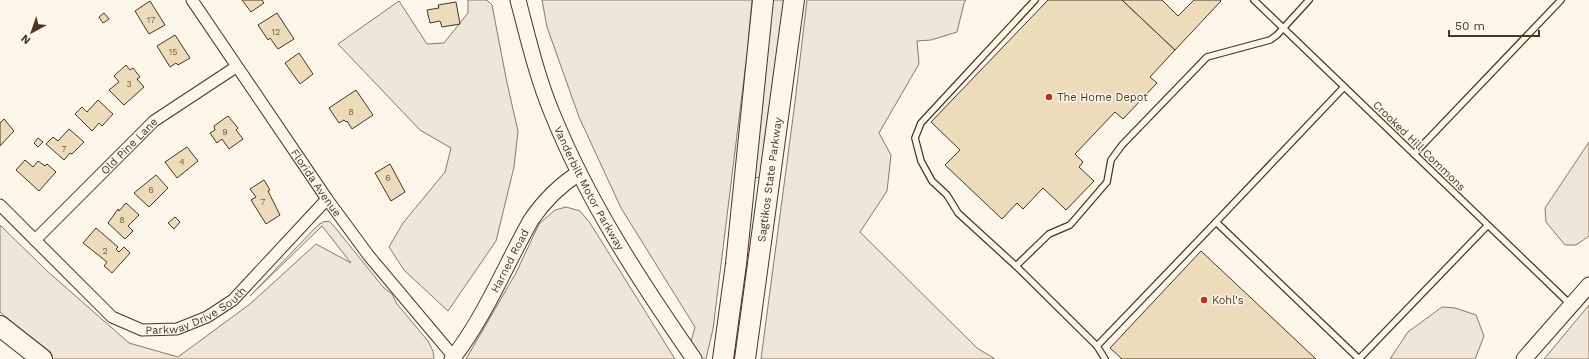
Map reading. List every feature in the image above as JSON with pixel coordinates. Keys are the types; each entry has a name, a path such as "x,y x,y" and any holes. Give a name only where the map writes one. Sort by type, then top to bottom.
{"highway":[{"path":"723,357 736,264 763,0"},
{"name":"Sagtikos State Parkway","path":"745,359 755,295 794,0"},
{"path":"755,295 755,359"},
{"path":"0,326 42,359"},
{"path":"0,333 28,359"}],"main road":[{"name":"Vanderbilt Motor Parkway","path":"518,0 544,92 579,173 621,249 694,359"},
{"name":"Harned Road","path":"453,358 470,334 484,310 531,220 540,207 553,194 579,173"},
{"path":"1524,359 1589,285"}],"street":[{"name":"Florida Avenue","path":"192,0 236,67 327,199 369,256 453,358"},
{"name":"Old Pine Lane","path":"35,240 154,121 236,67"},
{"name":"Parkway Drive South","path":"0,205 112,317 142,330 177,329 207,317 232,300 327,199"}],"lane":[{"path":"1035,0 921,124 915,138 921,161 932,181 946,195 958,213 1016,266 1097,346 1105,359"},
{"name":"Crooked Hill Commons","path":"1254,0 1571,306"},
{"path":"1016,266 1049,234 1070,225 1107,182 1111,160 1122,145 1207,57 1270,40 1308,0"},
{"path":"1414,154 1561,0"},
{"path":"1097,346 1344,87"},
{"path":"1216,222 1359,359 1487,226"}],"shaded area":[{"path":"468,0 487,0 492,5 518,131 514,167 496,241 448,311 404,270 389,247 403,223 445,172 451,148 420,130 338,44 399,1 427,44 444,43 468,13"},
{"path":"542,0 752,0 747,54 713,329 706,359 686,359 695,327 621,208 579,117 547,27"},
{"path":"772,0 785,0 762,177 752,178"},
{"path":"807,0 966,0 957,32 931,40 917,41 919,64 879,133 891,155 887,191 860,232 977,348 995,359 761,359"},
{"path":"1589,142 1589,236 1576,245 1565,245 1546,222 1545,208"},
{"path":"566,207 580,211 590,223 675,359 466,359 516,273 539,224 555,210"},
{"path":"329,221 384,288 392,294 397,304 428,341 433,351 434,359 53,359 0,312 0,225 46,270 129,343 178,357 250,304 316,244 351,263 322,226 250,296 318,225"},
{"path":"1589,305 1589,359 1544,359"},
{"path":"1442,307 1455,308 1476,315 1484,336 1475,359 1390,359 1408,332"}],"building":[{"path":"242,0 262,0 264,3 251,12"},
{"name":"The Home Depot","path":"1048,0 1122,0 1175,50 1150,77 1157,83 1123,119 1115,112 1075,154 1083,162 1079,167 1094,181 1066,210 1043,188 1023,209 1017,203 1002,219 945,165 960,150 931,122"},
{"path":"1122,0 1162,0 1178,16 1194,0 1221,1 1175,50"},
{"path":"150,1 165,25 149,34 135,11"},
{"path":"456,2 460,24 442,27 440,21 430,23 427,10 439,8 438,5"},
{"path":"104,13 109,19 103,23 99,17"},
{"path":"277,13 294,39 278,49 270,38 268,40 258,25"},
{"path":"175,35 190,58 178,65 176,63 170,67 157,46"},
{"path":"299,53 313,74 300,84 285,63"},
{"path":"126,65 130,70 133,68 140,77 137,79 144,87 124,105 109,90 119,82 114,76"},
{"path":"356,90 373,115 352,129 347,121 346,122 344,120 339,123 329,108"},
{"path":"98,100 113,114 102,126 99,123 92,131 75,114 82,107 87,112"},
{"path":"228,116 238,128 236,130 243,139 229,149 222,139 217,143 210,133 215,130 214,126"},
{"path":"4,119 14,131 0,146 0,123"},
{"path":"69,129 84,142 64,160 46,144 53,137 58,141"},
{"path":"38,138 43,142 38,147 34,143"},
{"path":"187,147 198,161 177,178 165,162"},
{"path":"25,160 33,167 38,161 45,166 47,164 56,172 39,191 16,170"},
{"path":"390,164 405,192 391,201 375,173"},
{"path":"156,175 168,188 149,207 134,193"},
{"path":"264,180 270,190 268,191 280,215 266,224 251,200 256,197 250,189"},
{"path":"126,203 139,215 128,226 133,231 125,239 108,223 118,209 119,211"},
{"path":"175,217 180,222 174,229 168,223"},
{"path":"96,228 118,247 116,249 119,252 124,247 130,253 112,273 104,266 107,262 83,243"},
{"name":"Kohl's","path":"1201,251 1316,359 1122,359 1110,348"}],"place":[{"name":"The Home Depot","path":"1049,97"},
{"name":"Kohl's","path":"1204,300"}]}
